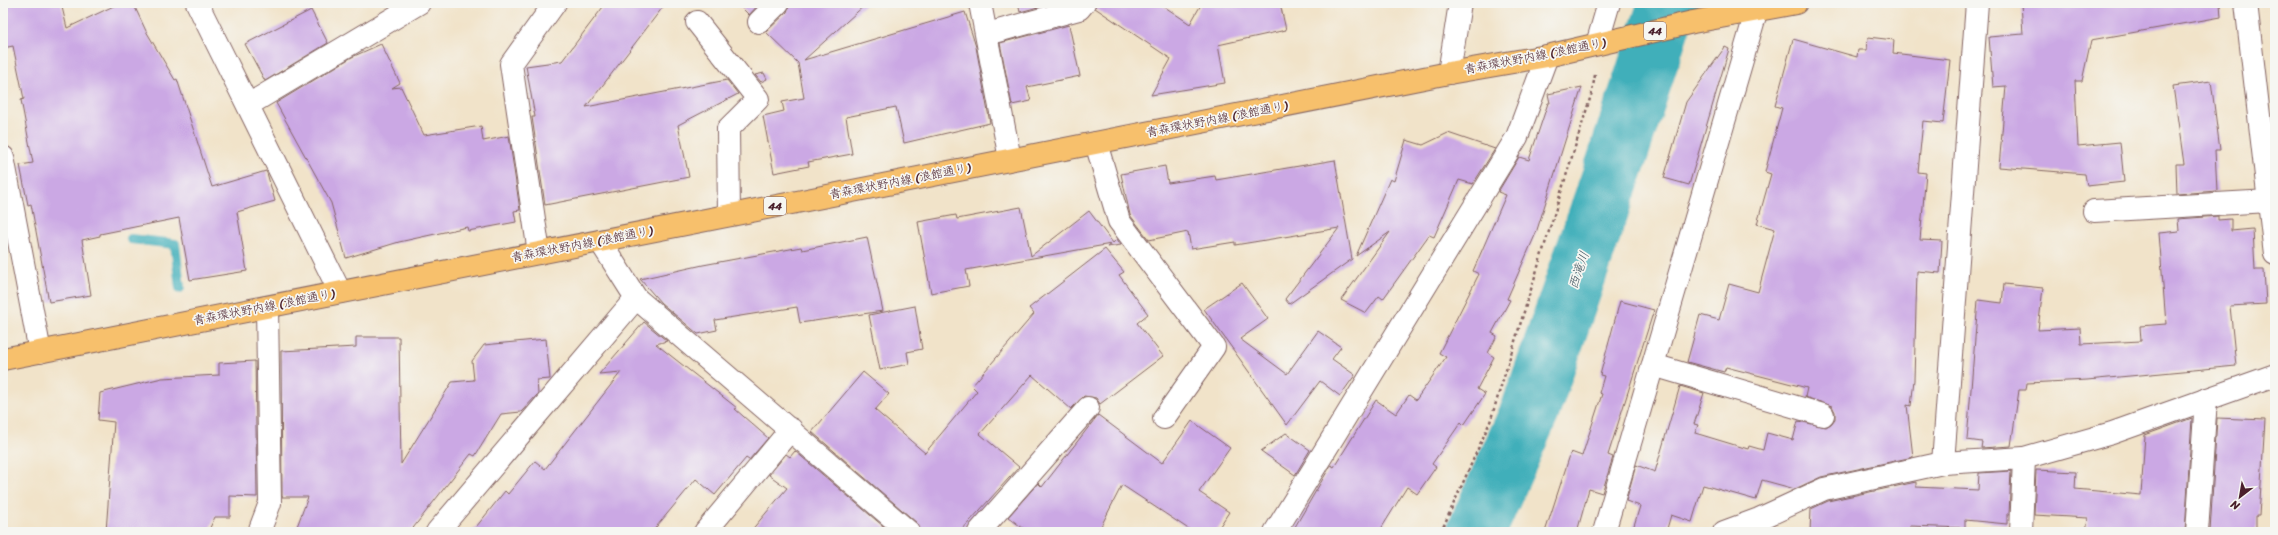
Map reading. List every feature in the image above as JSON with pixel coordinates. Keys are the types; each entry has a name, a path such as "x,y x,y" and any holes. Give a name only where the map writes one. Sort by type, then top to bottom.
{"main road":[{"name":"青森環状野内線 (浪館通り)","path":"3,359 1010,159 1449,73 1547,56 1693,22 1734,9 1757,9 1796,3"}],"street":[{"path":"197,3 340,292"},
{"path":"248,105 419,3"},
{"path":"539,253 511,64 555,3"},
{"path":"759,22 778,3"},
{"path":"980,3 1010,159"},
{"path":"987,34 1079,10 1084,3"},
{"path":"1449,73 1460,3"},
{"path":"1607,42 1609,3"},
{"path":"1942,463 1977,3"},
{"path":"2246,3 2275,254"},
{"path":"1604,532 1757,9"},
{"path":"697,22 758,99 728,129 729,215"},
{"path":"1275,532 1517,137 1547,56"},
{"path":"1096,143 1119,221 1214,347 1164,418"},
{"path":"3,157 40,352"},
{"path":"2094,211 2269,201"},
{"path":"600,241 636,298 791,429 909,532"},
{"path":"437,532 636,298"},
{"path":"259,532 270,503 267,307"},
{"path":"1653,365 1823,415"},
{"path":"1724,532 1759,526 1824,489 1942,463 2024,458 2112,433 2275,375"},
{"path":"2197,532 2206,399"},
{"path":"979,532 1088,408"},
{"path":"705,532 791,429"},
{"path":"2021,532 2024,458"}],"path":[{"path":"1441,532 1490,422 1592,92 1595,72 1588,74"}],"building":[{"path":"3,3 61,3 67,28 120,3 133,3 146,31 175,80 177,79 212,187 266,171 267,173 275,201 237,212 247,271 190,280 179,218 100,234 100,236 82,240 91,295 49,302 31,204 28,205 20,165 33,163 21,100 24,99 13,46 3,48"},
{"path":"606,3 666,3 586,107 727,80 738,94 678,125 689,177 545,205 532,117 535,117 526,66 562,61"},
{"path":"737,3 760,3 749,15"},
{"path":"790,3 867,3 804,60 965,12 976,47 990,123 904,143 896,107 846,117 852,154 808,162 809,166 774,173 763,116 784,111 782,102 804,98 798,63 766,32 787,12"},
{"path":"1018,3 1053,3 1020,12"},
{"path":"1096,3 1159,3 1190,24 1202,3 1280,3 1286,30 1218,45 1225,83 1151,95 1171,59 1095,8"},
{"path":"2021,3 2220,3 2221,17 2091,40 2082,81 2075,81 2078,146 2120,142 2124,182 2087,186 2085,174 1999,167 2006,86 1993,87 1989,37 2023,34"},
{"path":"311,10 328,43 265,81 245,44"},
{"path":"1069,25 1080,76 1027,87 1031,101 1012,105 1000,43"},
{"path":"1868,37 1894,40 1893,53 1950,60 1943,123 1923,121 1918,172 1926,173 1920,240 1942,241 1940,273 1917,271 1914,380 1911,406 1907,405 1913,457 1821,477 1795,489 1762,480 1756,500 1703,485 1692,522 1671,515 1666,532 1632,532 1640,506 1626,501 1636,465 1655,472 1680,386 1704,393 1694,424 1698,425 1695,433 1748,449 1749,446 1763,450 1767,433 1793,440 1798,421 1826,427 1835,419 1835,412 1832,406 1805,397 1807,388 1726,367 1724,372 1687,362 1700,315 1719,320 1729,284 1758,292 1775,229 1757,224 1771,174 1765,172 1782,108 1775,106 1793,39 1857,57 1858,50 1867,50"},
{"path":"381,44 400,83 392,88 401,87 424,135 481,126 483,141 509,136 520,210 514,211 516,222 468,231 467,227 399,242 346,258 331,203 276,103 352,57"},
{"path":"1725,47 1729,49 1689,185 1664,178 1686,102"},
{"path":"764,73 767,79 761,82 755,75"},
{"path":"2211,81 2220,150 2215,150 2217,191 2177,194 2176,164 2184,164 2173,86"},
{"path":"1582,87 1536,233 1507,299 1510,300 1492,333 1497,336 1488,353 1494,357 1477,389 1485,394 1464,425 1461,422 1432,464 1436,467 1417,494 1407,487 1379,532 1292,532 1331,465 1334,467 1376,400 1396,414 1409,395 1416,400 1446,357 1439,353 1479,274 1473,271 1506,195 1498,192 1519,157 1529,160 1548,103 1550,103 1548,94"},
{"path":"1448,133 1495,149 1473,184 1459,180 1434,237 1429,235 1383,299 1379,296 1366,313 1341,300 1390,232 1356,256 1390,179 1394,181 1406,140 1423,145"},
{"path":"1335,160 1352,259 1289,304 1285,299 1339,228 1235,245 1235,242 1191,249 1188,232 1149,240 1130,215 1121,174 1165,166 1168,183 1215,176 1216,180"},
{"path":"1021,207 1031,256 1089,211 1113,243 1117,239 1121,245 1107,247 1111,244 966,270 969,286 931,293 918,222 956,215 957,219"},
{"path":"2218,216 2218,220 2231,219 2231,231 2253,229 2255,270 2264,270 2266,304 2230,306 2236,366 2087,380 2027,383 2026,390 2019,390 2011,446 1981,448 1982,442 1967,440 1978,300 2002,303 2004,284 2043,288 2038,330 2080,328 2081,344 2141,341 2140,326 2166,324 2159,233 2179,231 2178,219"},
{"path":"867,237 883,311 800,323 797,307 715,320 717,330 698,334 661,303 640,279 703,265 801,247 802,250"},
{"path":"1105,249 1124,272 1119,275 1148,314 1137,323 1163,356 1100,404 1096,398 1084,396 1071,409 1032,375 980,434 1019,467 960,532 921,532 917,523 812,432 863,372 889,394 875,410 925,453 977,391 972,386 1034,314 1029,308"},
{"path":"1242,283 1268,319 1240,339 1287,374 1318,331 1341,347 1332,359 1355,375 1340,396 1320,381 1287,425 1204,309"},
{"path":"1620,301 1654,310 1608,455 1613,457 1602,493 1589,489 1577,532 1545,532 1571,452 1582,456 1602,394 1599,393 1604,376 1600,375"},
{"path":"915,306 922,349 907,352 909,364 880,370 869,315"},
{"path":"644,322 667,341 656,344 737,408 735,409 768,438 749,460 746,458 715,495 696,479 652,532 472,532 505,491 508,494 535,461 545,469 621,372 599,374"},
{"path":"356,337 399,337 401,464 452,382 474,380 472,361 484,345 546,339 550,379 537,380 538,394 521,412 501,414 475,456 471,454 410,532 295,532 308,497 282,497 281,351 356,347"},
{"path":"255,361 257,497 230,496 230,517 215,517 208,532 106,532 114,422 98,420 100,393 162,378 219,375 219,363"},
{"path":"1098,415 1162,463 1192,421 1230,448 1199,492 1229,512 1216,532 1193,532 1122,485 1098,532 1028,532 1008,517 1038,483 1042,487"},
{"path":"2192,418 2185,532 2086,532 2088,518 2034,515 2036,470 2076,472 2075,489 2141,495 2145,435"},
{"path":"2217,418 2265,420 2259,516 2256,516 2256,532 2210,532"},
{"path":"1286,433 1310,450 1295,475 1261,451"},
{"path":"795,451 890,532 750,532 787,488 769,475 786,454 790,457"},
{"path":"2011,471 2009,514 2007,514 2007,524 1965,520 1965,528 1910,526 1910,532 1810,532 1811,509 1828,501 1916,482 1916,487 1978,490 1979,473"}],"waterway":[{"name":"西滝川","path":"1476,532 1530,411 1615,165 1668,3"},
{"path":"131,239 175,244 180,288"}]}
